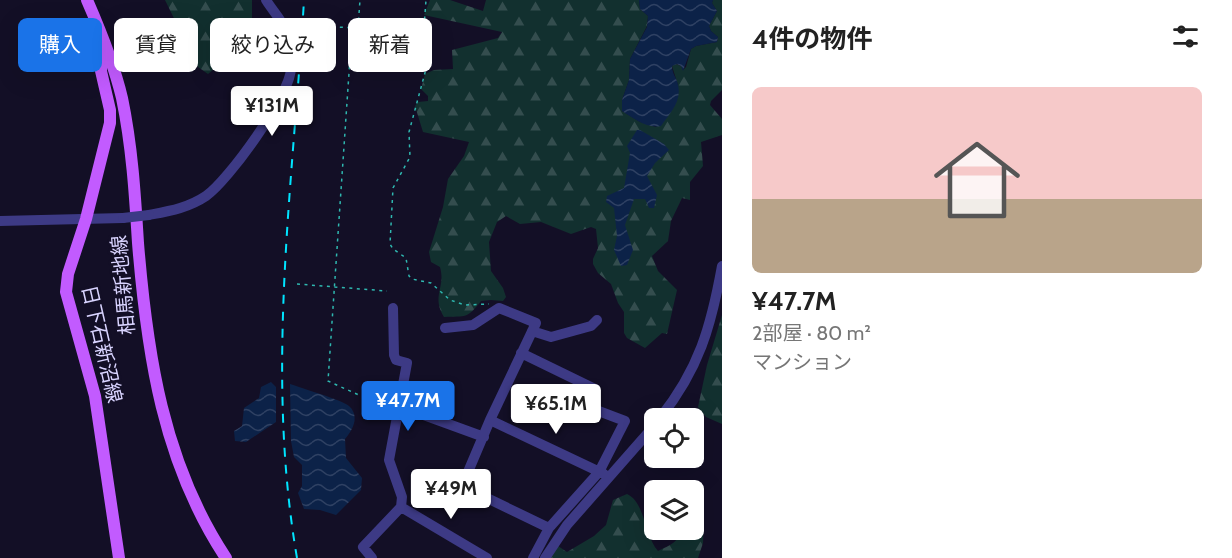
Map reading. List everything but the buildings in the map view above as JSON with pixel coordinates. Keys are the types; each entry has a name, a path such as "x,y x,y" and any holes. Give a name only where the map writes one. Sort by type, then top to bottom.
{"main road":[{"name":"相馬新地線","path":"87,0 115,71 129,141 147,336 153,374 171,445 202,515 226,558"},
{"name":"日下石新沼線","path":"103,36 101,71 110,110 110,123 86,219 68,274 66,292 95,396 119,558"}],"street":[{"path":"266,0 278,18"},
{"path":"0,221 123,218 174,211 189,206 219,187 232,171 286,88 291,72"},
{"path":"667,408 686,383 697,362 713,313 722,266"},
{"path":"372,558 363,547 400,507 402,497 389,460 406,363 396,360 394,355 393,308"},
{"path":"446,328 472,325 499,308 536,323 462,486 549,528"},
{"path":"532,331 551,337 591,326 597,320"},
{"path":"521,353 595,389 588,407 625,421 599,472 549,528 532,558"},
{"path":"399,406 484,437"},
{"path":"490,420 610,477"},
{"path":"545,558 567,525 644,438"},
{"path":"400,507 487,558"}],"path":[{"path":"359,18 360,0"},
{"path":"424,18 426,0"},
{"path":"349,72 328,381 361,396"},
{"path":"425,72 420,97 410,122 410,157 393,188 390,244 406,258 409,276 412,279 431,283 450,300 465,304 490,304 499,308"},
{"path":"297,284 387,291"}],"green space":[{"path":"165,0 252,0 252,18 210,18 210,72 208,74 198,67 198,18 174,18"},
{"path":"430,0 450,0 483,11 486,0 639,0 640,9 648,16 647,26 630,59 629,80 622,100 622,111 640,122 656,127 678,85 672,66 676,64 683,70 691,49 717,42 718,37 709,26 717,11 712,3 713,0 722,0 722,90 710,105 722,119 722,135 701,142 703,166 690,182 690,200 682,198 671,221 668,241 652,256 658,271 677,290 667,334 662,333 645,348 627,338 624,333 624,312 611,284 598,273 593,264 598,248 596,229 591,227 571,234 541,222 520,224 506,216 497,222 489,242 491,271 503,288 506,297 503,301 481,301 466,315 444,317 439,303 440,267 431,262 429,252 443,207 448,179 464,156 469,142 423,132 415,106 418,102 428,101 428,96 421,89 425,74 434,70 453,69 452,50 498,38 502,32 424,15"},
{"path":"722,315 722,424 706,417 704,408 698,407 707,365"},
{"path":"627,494 633,498 638,504 644,520 644,540 652,540 658,551 676,540 703,540 698,558 550,558 558,546 567,552 594,536 606,525 613,500"}],"water":[{"path":"639,0 713,0 712,3 717,11 709,26 718,37 717,42 691,49 683,71 677,64 672,66 678,85 678,97 661,126 656,127 635,120 622,111 622,100 629,80 630,59 647,27 648,16 640,9"},
{"path":"637,130 664,144 669,150 655,163 647,176 657,195 654,208 649,208 645,199 634,199 625,225 633,250 627,265 621,266 614,250 617,236 614,208 606,202 607,196 624,188 630,153 627,146"},
{"path":"271,382 276,387 276,422 246,442 235,441 234,431 242,426 244,408 259,398 261,387"},
{"path":"290,384 345,403 354,414 353,427 345,439 346,458 362,478 361,490 336,515 320,510 304,509 298,493 302,486 302,465 294,457 291,441"}],"railway":[{"path":"297,558 288,488 283,419 282,349 284,279 304,0"}]}
